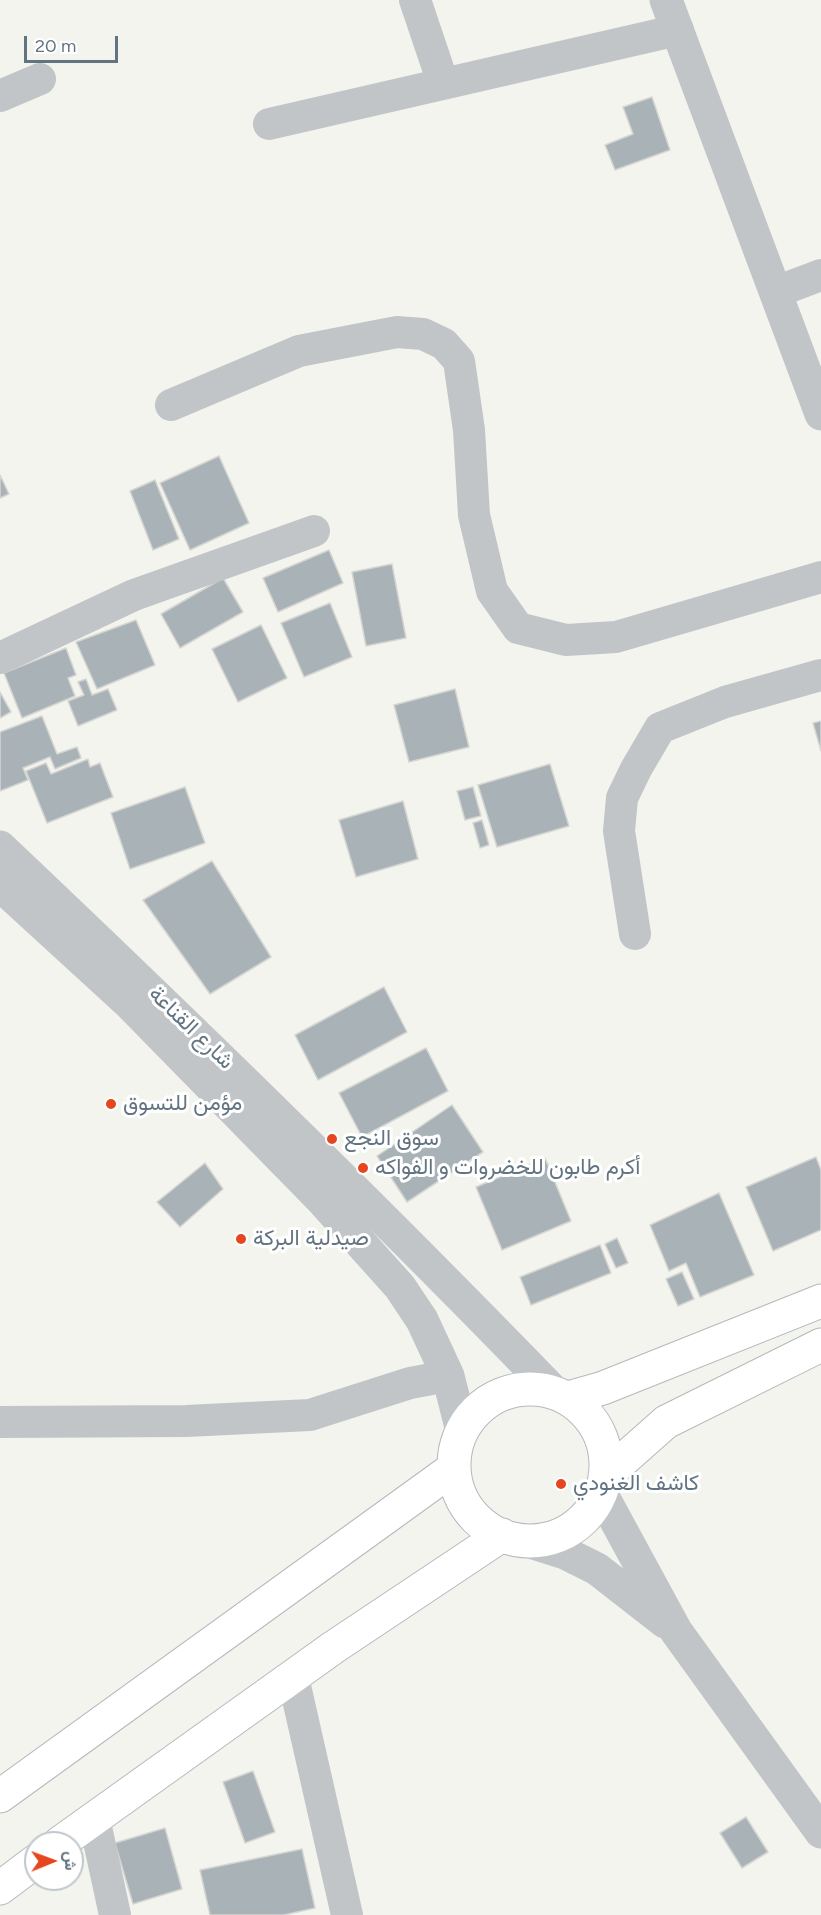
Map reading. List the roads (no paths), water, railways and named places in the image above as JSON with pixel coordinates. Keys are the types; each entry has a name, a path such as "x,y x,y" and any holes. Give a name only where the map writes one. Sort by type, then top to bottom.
{"main road":[{"path":"515,1538 472,1514 460,1492 454,1468 456,1449 462,1431 470,1418 494,1398 524,1389 561,1395 603,1388 821,1300"},
{"path":"76,1831 293,1677 515,1538 553,1537 572,1528 587,1515 603,1484 666,1422 821,1345"},
{"path":"561,1395 583,1409 602,1440 606,1458 603,1484"},
{"path":"0,1796 454,1468"},
{"path":"0,1888 24,1870"}],"street":[{"path":"415,0 443,83"},
{"path":"666,0 821,414"},
{"path":"269,124 678,30"},
{"path":"0,96 40,80"},
{"path":"776,292 821,275"},
{"path":"171,405 300,351 397,332 423,334 444,344 459,362 469,430 474,515 492,591 518,628 566,640 616,637 821,577"},
{"path":"0,658 134,595 314,531"},
{"path":"635,934 619,831 622,798 660,728 725,702 821,675"},
{"name":"شارع القناعة","path":"0,847 234,1069 333,1190 422,1320 448,1376 462,1431"},
{"name":"شارع القناعة","path":"0,885 561,1395"},
{"path":"0,1422 207,1421 310,1415 410,1383 448,1376"},
{"path":"603,1484 676,1630 821,1832"},
{"path":"515,1538 565,1554 597,1569 676,1630"},
{"path":"293,1677 347,1915"},
{"path":"93,1818 115,1915"}],"place":[{"name":"مؤمن للتسوق","path":"111,1104"},
{"name":"سوق النجع","path":"332,1139"},
{"name":"أكرم طابون للخضروات و الفواكه","path":"363,1168"},
{"name":"صيدلية البركة","path":"241,1239"},
{"name":"كاشف الغنودي","path":"561,1484"}]}
